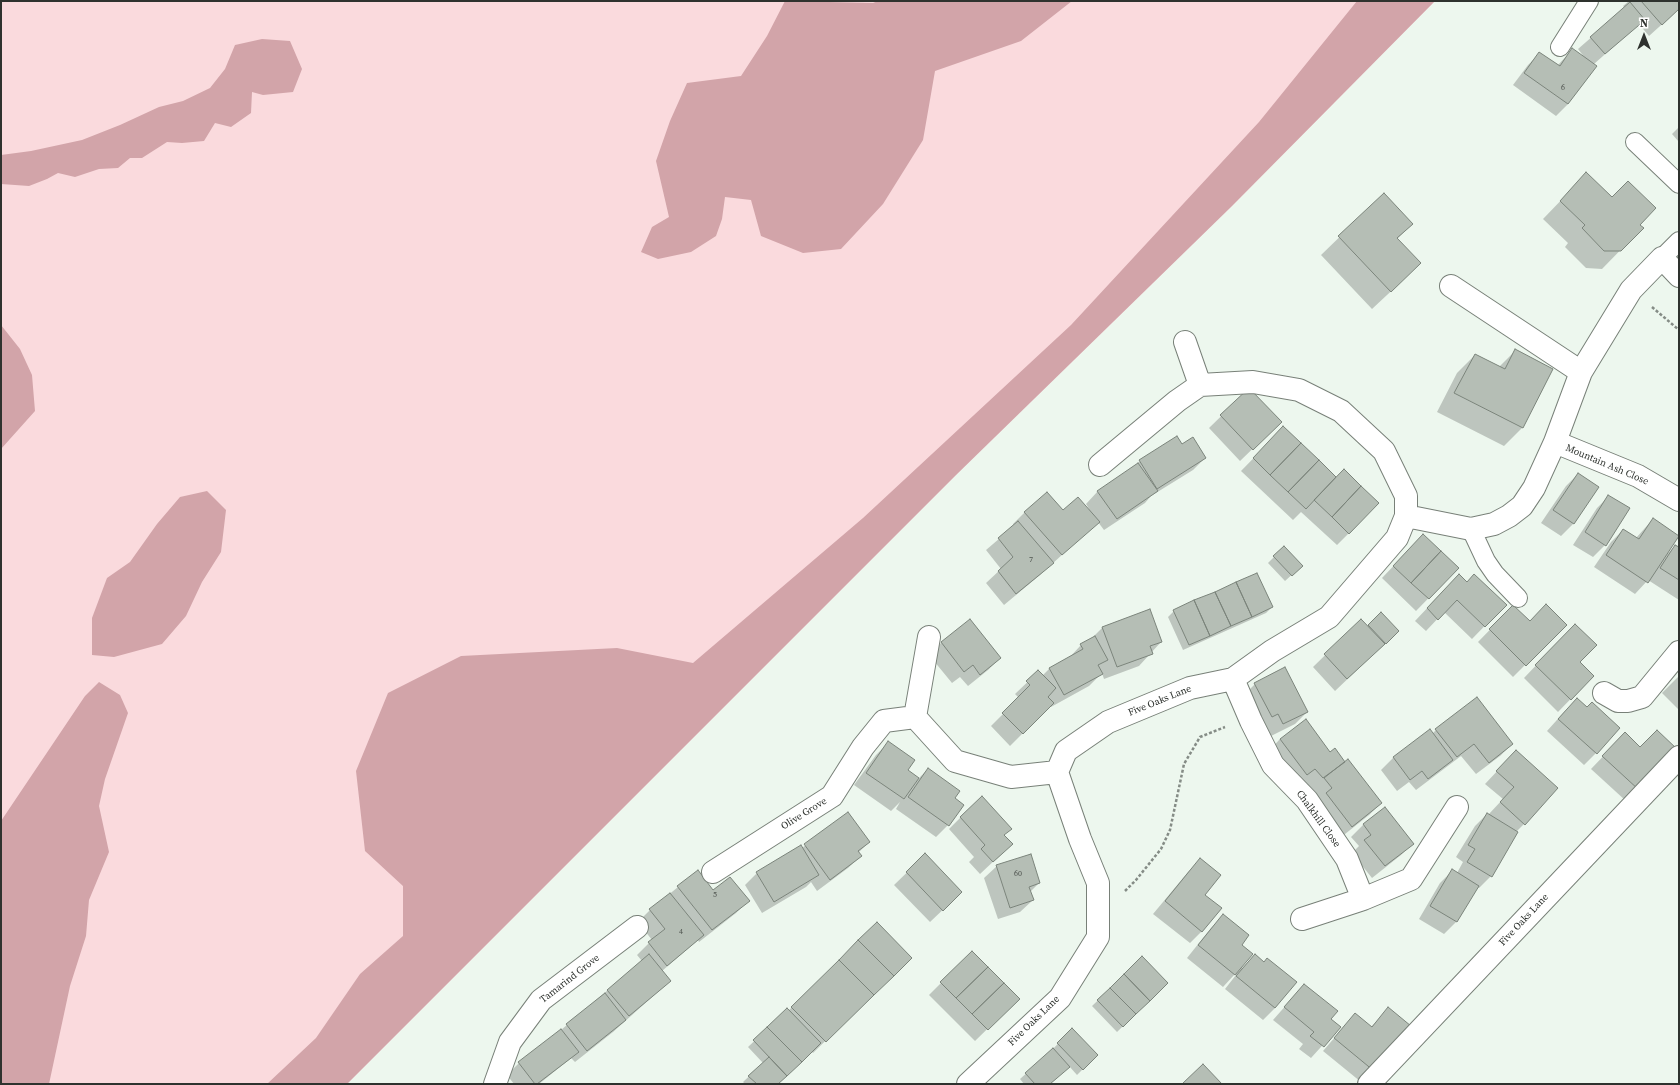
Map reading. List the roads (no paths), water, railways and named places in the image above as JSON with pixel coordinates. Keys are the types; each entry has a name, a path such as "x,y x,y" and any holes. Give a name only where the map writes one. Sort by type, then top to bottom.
{"street":[{"path":"1406,516 1471,529 1494,524 1509,516 1522,506 1534,488 1555,442 1581,372 1631,290 1662,258 1679,276"},
{"path":"1451,286 1581,372"},
{"path":"1100,465 1177,401 1200,385 1185,342"},
{"name":"Five Oaks Lane","path":"968,1084 1060,998 1098,937 1098,883 1080,838 1057,772 1066,751 1108,722 1190,688 1233,679 1272,651 1329,617 1397,538 1406,516 1406,496 1384,451 1341,411 1299,390 1253,382 1200,385"},
{"name":"Mountain Ash Close","path":"1555,442 1638,476 1679,500"},
{"path":"929,637 915,717 955,761 1011,777 1057,772"},
{"path":"1604,693 1618,701 1628,701 1642,697 1679,652"},
{"name":"Chalkhill Close","path":"1233,679 1249,717 1273,765 1307,800 1348,860 1363,899"},
{"name":"Olive Grove","path":"713,872 832,796 863,747 884,721 915,717"},
{"name":"Five Oaks Lane","path":"1369,1084 1679,757"},
{"path":"1302,919 1363,899 1411,879 1457,807"},
{"name":"Tamarind Grove","path":"495,1084 510,1042 541,1000 637,927"}],"lane":[{"path":"1560,47 1589,1"},
{"path":"1635,142 1679,184"},
{"path":"1662,258 1679,241"},
{"path":"1471,529 1495,574 1518,598"}]}
